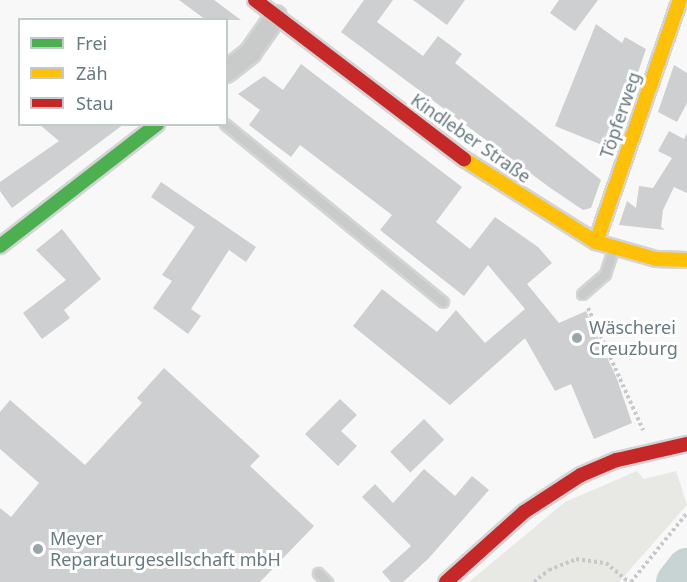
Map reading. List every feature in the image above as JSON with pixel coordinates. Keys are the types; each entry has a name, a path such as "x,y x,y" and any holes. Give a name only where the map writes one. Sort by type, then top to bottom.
{"street":[{"name":"Kindleber Straße","path":"255,0 483,173 596,242 613,250 656,260 687,260"},
{"name":"Töpferweg","path":"596,242 680,0"},
{"path":"228,70 250,54 276,16"},
{"path":"1,243 155,126"},
{"path":"446,582 524,512 581,475 617,460 687,444"}],"lane":[{"path":"227,126 443,302"},
{"path":"582,294 605,274 613,250"},
{"path":"318,573 327,582"}],"path":[{"path":"582,294 639,423"},
{"path":"534,582 549,570 576,558 606,563 630,582 687,513"}],"shaded area":[{"path":"637,471 644,479 676,471 687,505 619,582 469,582 565,502"}],"building":[{"path":"179,0 214,0 241,20 228,20 228,18 203,18"},
{"path":"364,0 393,0 377,22 423,56 438,36 462,54 455,63 601,180 591,208 583,210 549,187 341,32"},
{"path":"413,0 465,0 447,25"},
{"path":"559,0 598,0 575,31 550,13"},
{"path":"596,24 622,43 625,37 646,49 612,149 555,126"},
{"path":"301,64 462,187 436,222 470,249 495,217 538,247 552,263 527,284 559,323 586,311 617,379 632,423 594,439 571,384 555,391 525,338 450,405 353,326 382,289 437,332 456,310 485,343 525,309 488,265 464,296 380,230 392,215 300,145 291,157 249,125 260,110 238,94 264,76 283,90"},
{"path":"674,65 687,73 687,103 677,122 658,112"},
{"path":"41,126 121,126 12,208 0,191 0,182 59,141"},
{"path":"669,131 684,139 687,133 687,193 674,187 663,210 661,227 665,230 619,225 627,201 636,208 639,186 653,188 672,158 658,151"},
{"path":"161,182 256,247 246,262 229,250 191,309 201,316 188,334 153,308 172,281 162,275 195,227 151,197"},
{"path":"62,229 101,279 64,310 70,318 42,339 23,313 66,280 36,250"},
{"path":"164,368 260,456 250,466 314,526 260,582 0,582 0,508 11,517 39,483 0,449 0,412 10,400 85,465 142,403 137,398"},
{"path":"340,399 357,415 341,431 357,446 338,466 305,434"},
{"path":"424,419 444,440 410,473 390,452"},
{"path":"424,469 455,496 472,476 489,490 428,559 403,582 391,582 382,572 411,546 362,497 375,484 393,503"}],"waterway":[{"path":"676,582 687,568"}],"traffic: fast":[{"path":"0,246 154,126"}],"traffic: slow":[{"path":"596,242 680,0"},
{"path":"464,159 596,242 656,259 687,260"}],"traffic: jam":[{"path":"255,0 464,159"},
{"path":"446,582 524,512 581,475 617,460 687,444"}],"place":[{"name":"Wäscherei Creuzburg","path":"577,338"},
{"name":"Meyer Reparaturgesellschaft mbH","path":"38,549"}]}
